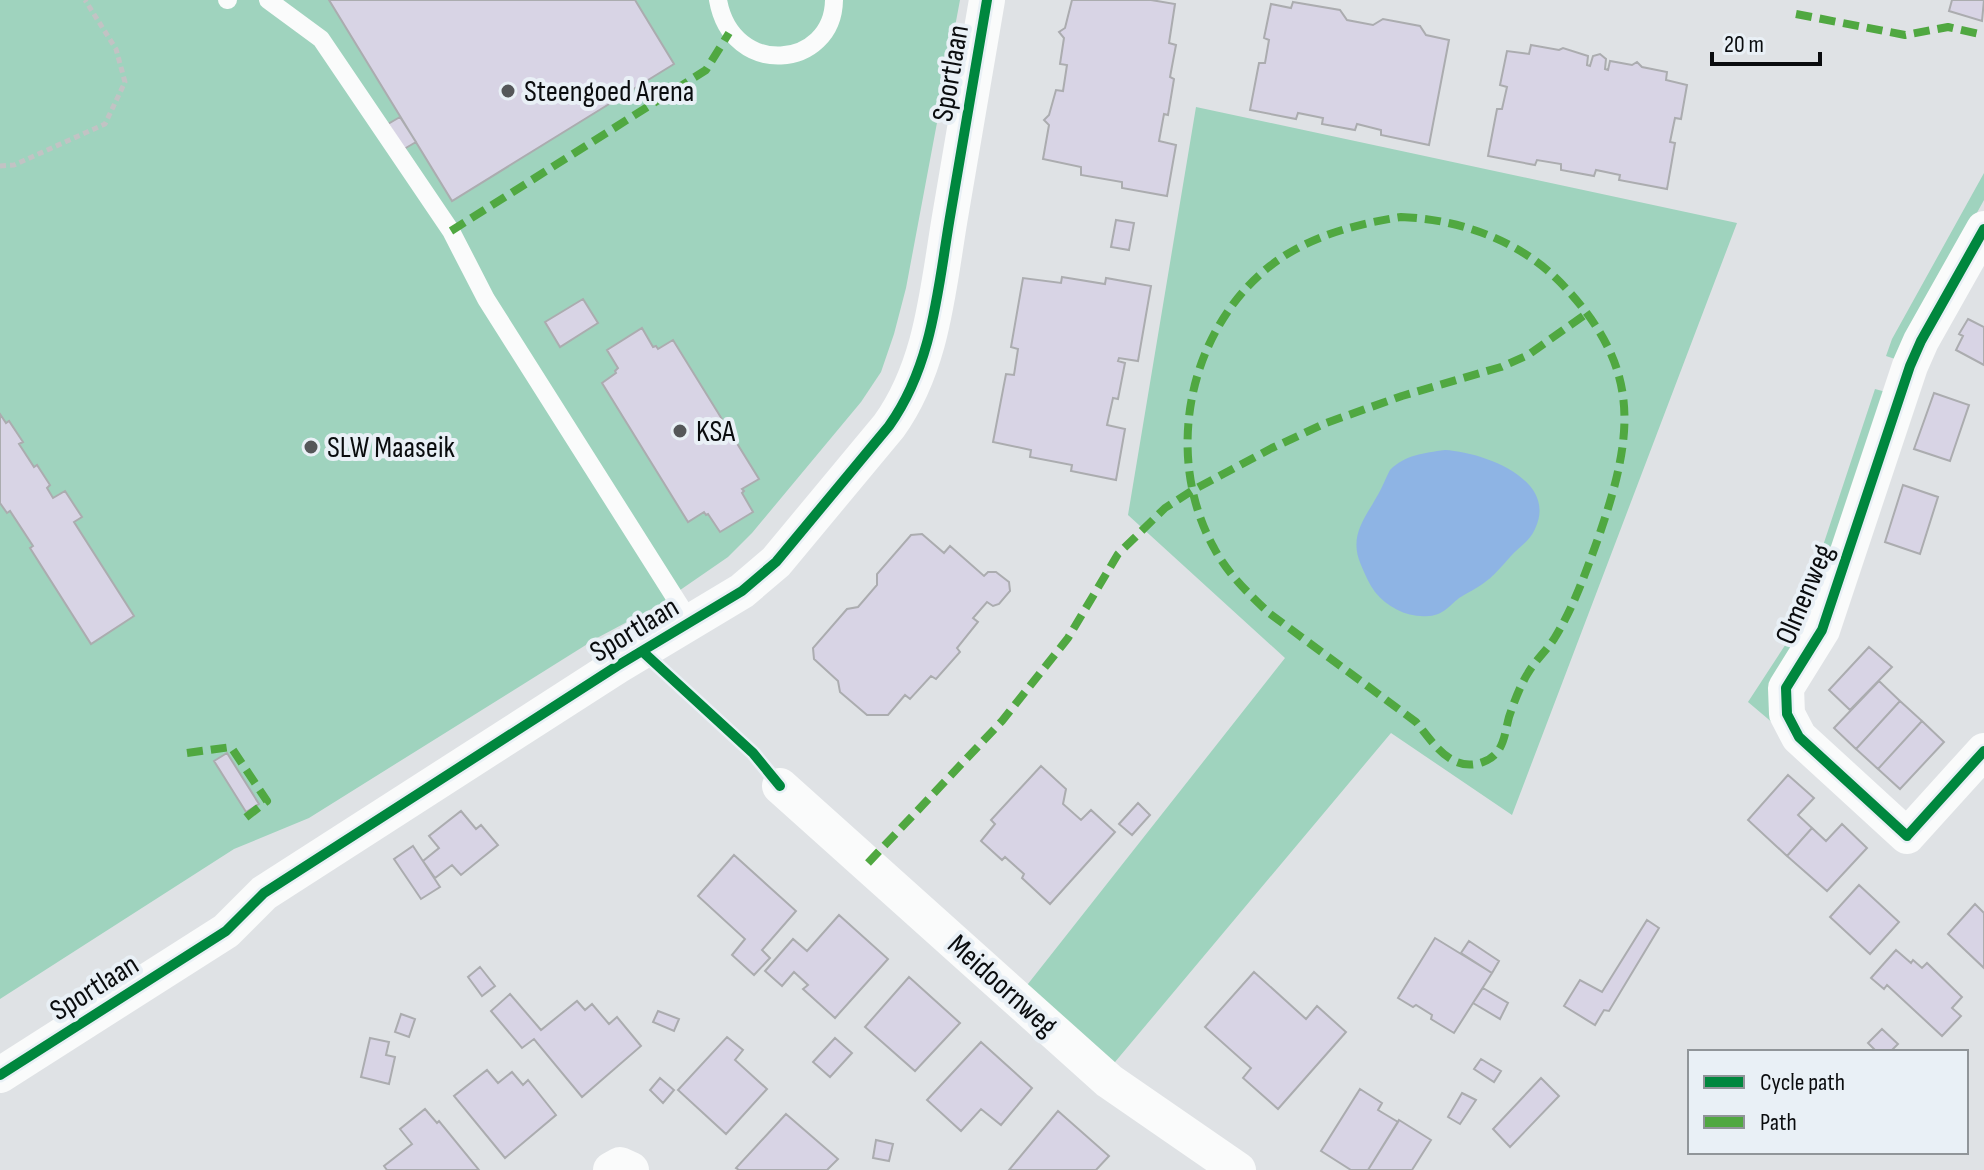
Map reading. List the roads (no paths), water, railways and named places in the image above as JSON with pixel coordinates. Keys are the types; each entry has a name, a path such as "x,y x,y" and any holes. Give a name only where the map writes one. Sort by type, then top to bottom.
{"street":[{"name":"Sportlaan","path":"0,1075 226,931 272,887 617,666 742,591 776,562 905,404 926,351 987,0"},
{"name":"Olmenweg","path":"1984,229 1910,366 1822,630 1790,679 1784,697 1787,714 1799,737 1907,836 1984,751"},
{"name":"Meidoornweg","path":"780,786 1109,1081 1238,1170"},
{"path":"611,1170 620,1165 631,1170"}],"lane":[{"path":"268,0 321,39 330,52 451,231 486,299 691,623"},
{"path":"718,0 729,33 761,55 781,56 800,51 816,40 828,24 834,0"}],"water":[{"path":"1445,450 1478,456 1513,472 1527,483 1536,496 1540,511 1530,537 1480,586 1440,613 1429,616 1406,614 1386,603 1375,592 1358,555 1357,538 1362,522 1390,470 1408,458"}],"place":[{"name":"Steengoed Arena","path":"508,91"},
{"name":"KSA","path":"680,431"},
{"name":"SLW Maaseik","path":"311,447"}]}
